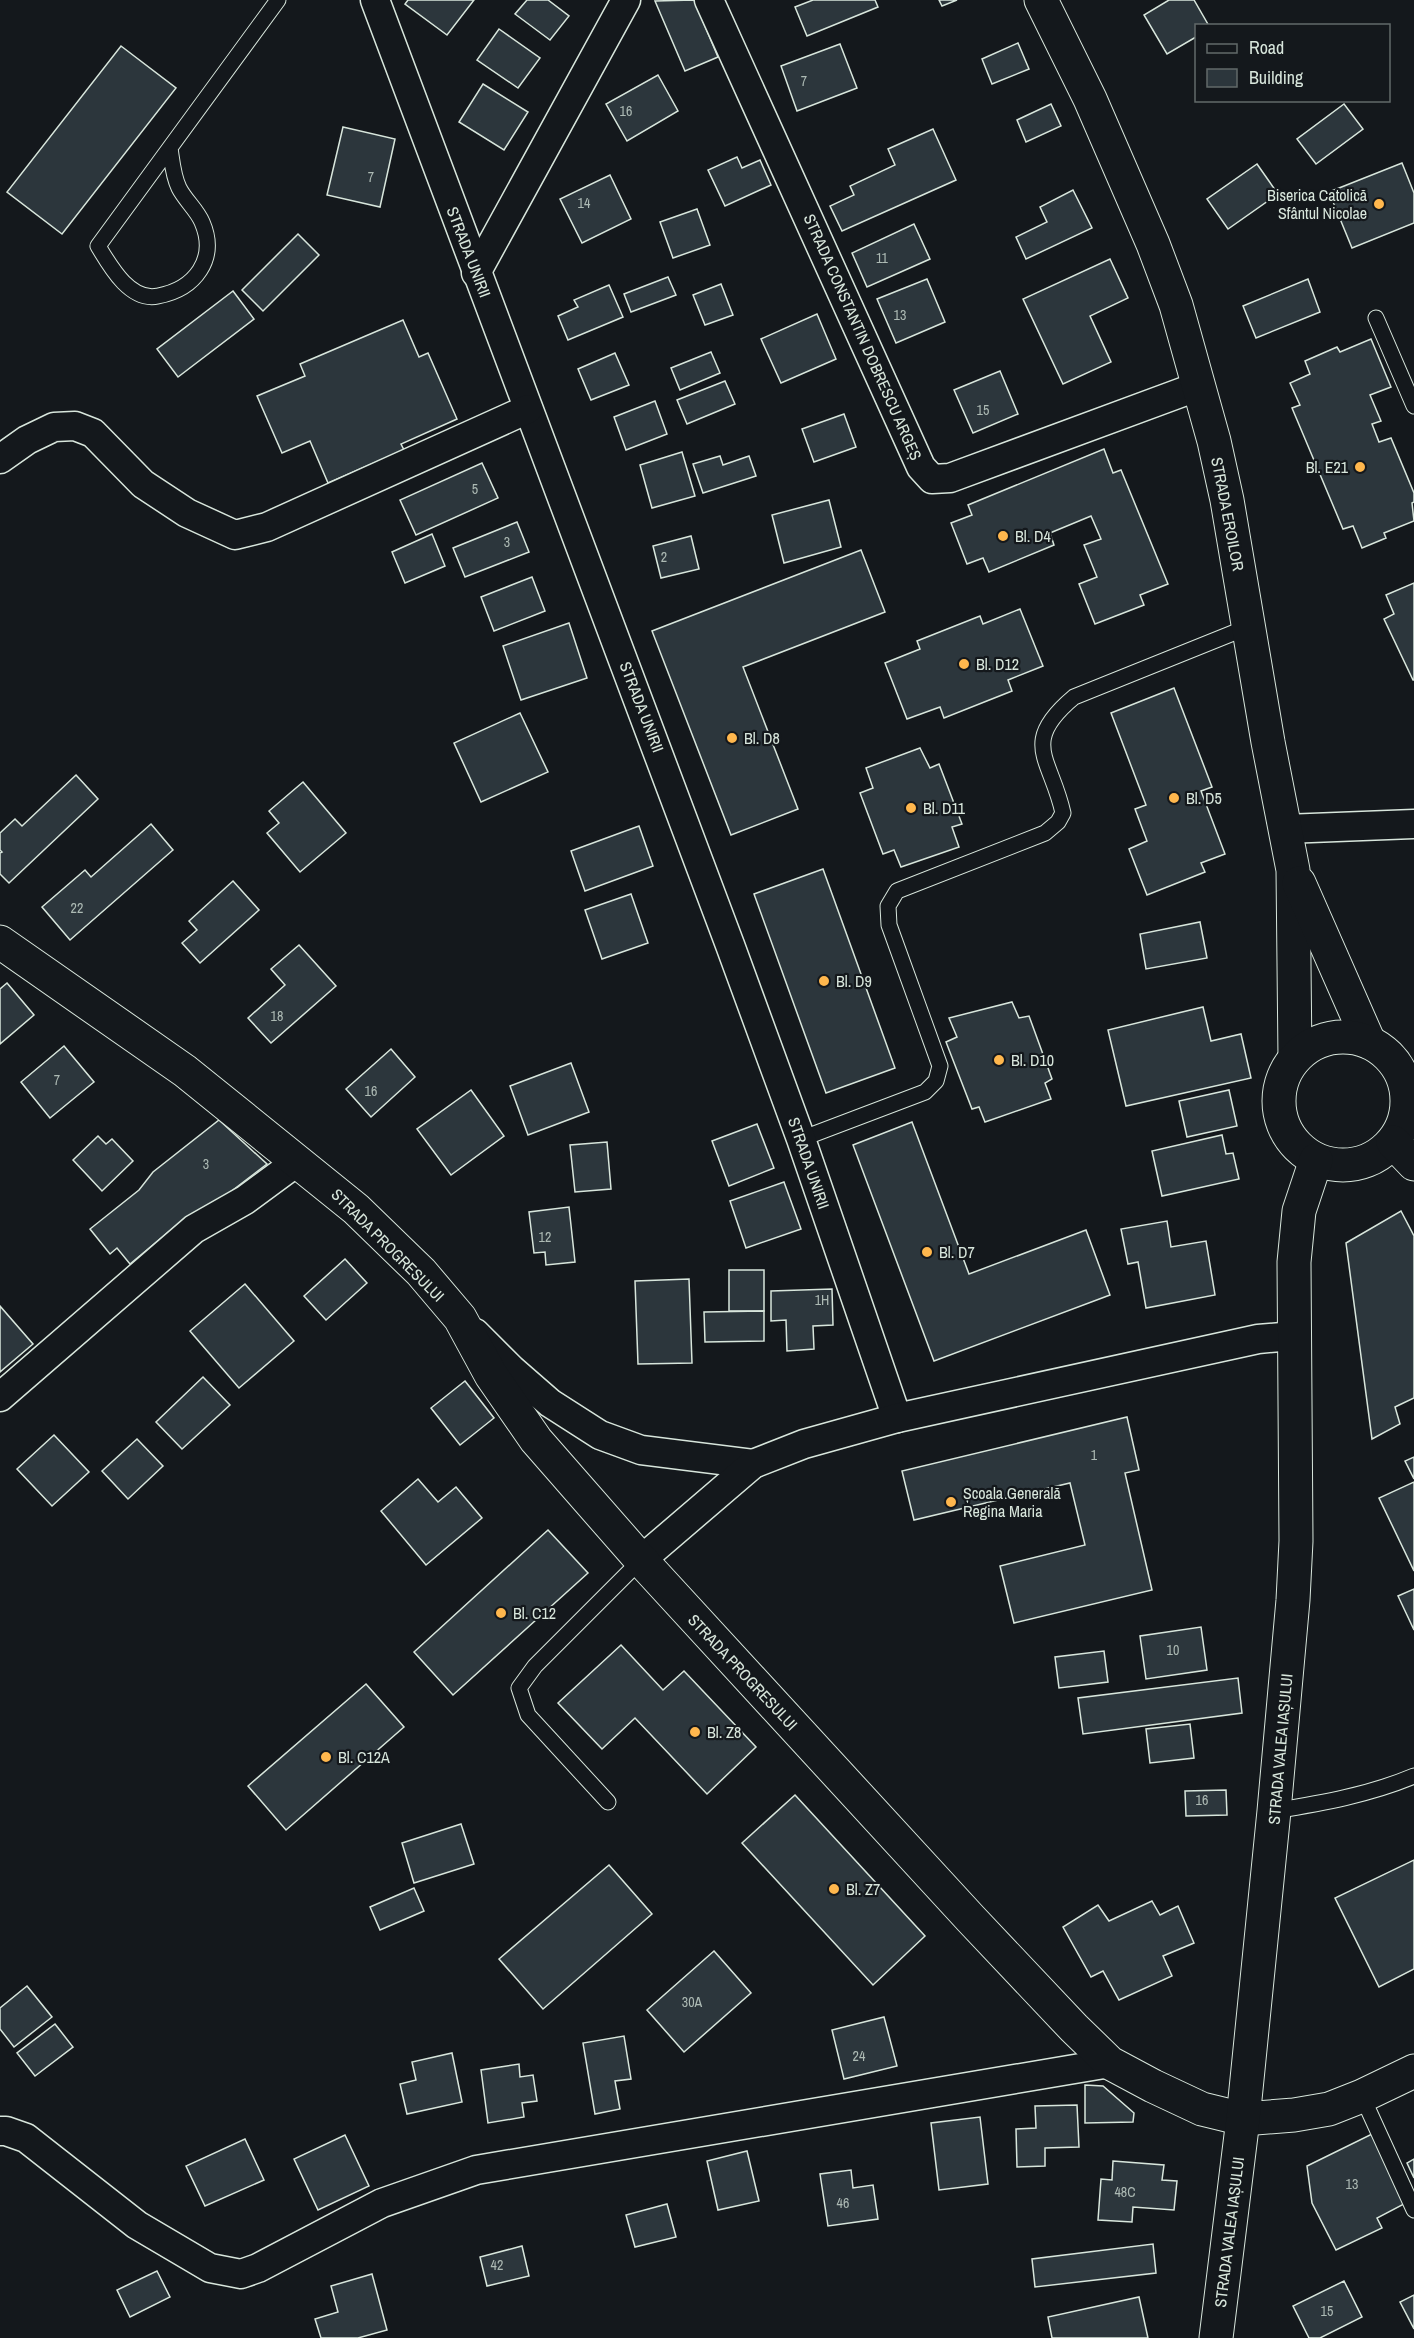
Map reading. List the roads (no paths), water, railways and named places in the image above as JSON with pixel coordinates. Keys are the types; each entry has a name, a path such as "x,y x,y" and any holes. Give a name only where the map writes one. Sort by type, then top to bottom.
{"main road":[{"name":"STRADA EROILOR","path":"1041,0 1090,99 1176,305 1227,500 1293,870 1295,1058"},
{"path":"1293,870 1369,1042"},
{"name":"STRADA PROGRESULUI","path":"0,942 185,1071 364,1216 421,1272 460,1318 491,1375 536,1440 641,1560 971,1919 1110,2063 1202,2109 1243,2119 1294,2115 1329,2109 1362,2097 1414,2071"},
{"path":"1350,1037 1369,1042 1386,1053 1398,1068 1406,1086 1407,1106 1403,1125 1403,1153 1377,1156 1357,1164 1336,1166 1316,1160 1299,1149 1287,1133 1280,1114 1279,1094 1284,1075 1295,1058 1311,1046 1330,1038 1350,1037"},
{"name":"STRADA VALEA IAȘULUI","path":"1216,2338 1243,2119 1274,1812 1296,1541 1294,1262 1299,1211 1316,1160"}],"street":[{"name":"STRADA UNIRII","path":"375,0 476,273 652,734 801,1139 897,1418"},
{"path":"476,273 626,0"},
{"name":"STRADA CONSTANTIN DOBRESCU ARGEȘ","path":"710,0 921,467 932,479 950,478 1199,386"},
{"path":"0,459 27,440 54,427 75,426 93,433 143,484 187,513 235,535 267,526 528,409"},
{"path":"1285,829 1414,824"},
{"path":"0,1397 194,1229 245,1200 298,1161"},
{"path":"460,1318 511,1369 550,1403 600,1435 641,1450 753,1464"},
{"path":"641,1560 753,1464 804,1444 897,1418 1258,1339 1293,1336"},
{"path":"0,2131 26,2138 137,2225 210,2268 241,2274 258,2268 382,2203 476,2170 1110,2063"}],"lane":[{"path":"170,147 179,189 202,221 207,236 208,253 198,275 177,291 156,297 138,294 114,272 98,246 170,147 278,0"},
{"path":"1376,318 1414,406"},
{"path":"801,1139 925,1092 936,1081 940,1066 889,925 888,906 897,891 1045,833 1058,822 1063,813 1044,761 1043,736 1054,714 1074,697 1248,627"},
{"path":"608,1802 528,1716 519,1688 535,1666 641,1560"},
{"path":"1274,1812 1390,1786 1414,1776"},
{"path":"1362,2097 1414,2210"}],"place":[{"name":"Biserica Catolică Sfântul Nicolae","path":"1379,204"},
{"name":"Bl. E21","path":"1360,467"},
{"name":"Bl. D4","path":"1003,536"},
{"name":"Bl. D12","path":"964,664"},
{"name":"Bl. D8","path":"732,738"},
{"name":"Bl. D5","path":"1174,798"},
{"name":"Bl. D11","path":"911,808"},
{"name":"Bl. D9","path":"824,981"},
{"name":"Bl. D10","path":"999,1060"},
{"name":"Bl. D7","path":"927,1252"},
{"name":"Școala Generală Regina Maria","path":"951,1502"},
{"name":"Bl. C12","path":"501,1613"},
{"name":"Bl. Z8","path":"695,1732"},
{"name":"Bl. C12A","path":"326,1757"},
{"name":"Bl. Z7","path":"834,1889"}]}
